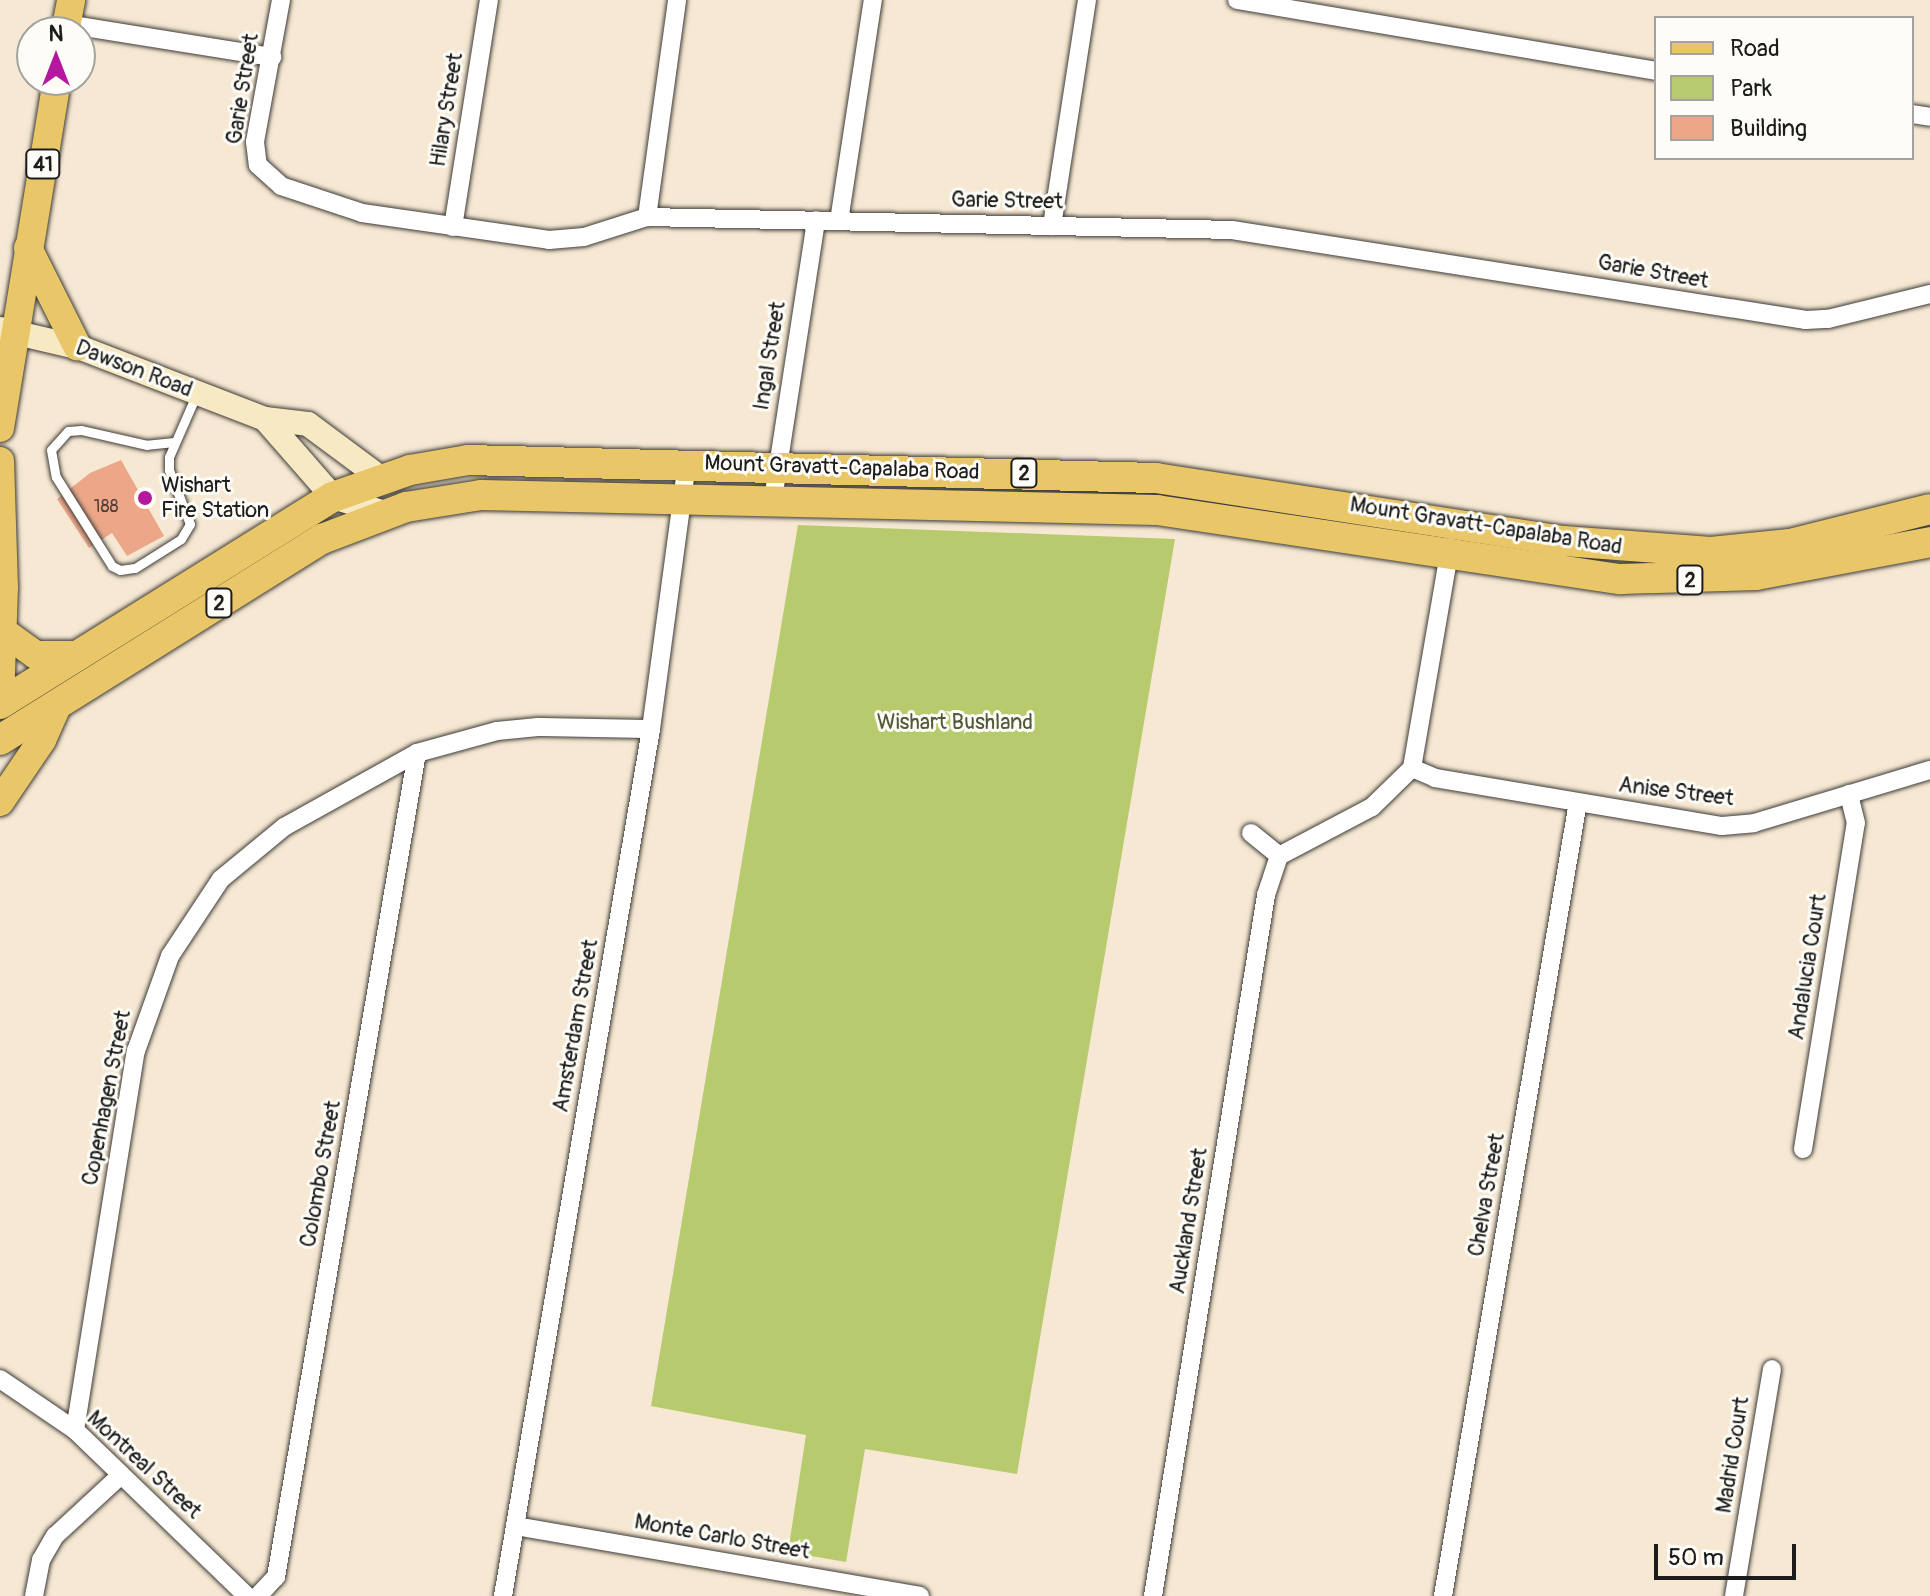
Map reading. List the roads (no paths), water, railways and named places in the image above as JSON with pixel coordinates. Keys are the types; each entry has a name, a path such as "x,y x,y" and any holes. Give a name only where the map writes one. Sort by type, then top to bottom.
{"highway":[{"name":"Mount Gravatt-Capalaba Road","path":"0,702 333,497 382,479 468,460 687,463 1205,482 1613,547 1711,552 1790,544 1930,509"},
{"name":"Mount Gravatt-Capalaba Road","path":"0,740 295,555 385,513 506,493 1157,510 1585,576 1712,579 1807,568 1930,542"}],"main road":[{"name":"41","path":"0,428 7,330 28,248 54,96"},
{"path":"28,248 77,346"},
{"name":"Dawson Road","path":"7,330 77,346 265,419 321,430 382,479"},
{"name":"Dawson Road","path":"265,419 333,497"},
{"path":"0,461 4,632 0,702"},
{"path":"333,497 385,513"},
{"path":"4,632 28,653 77,655"},
{"path":"0,802 42,740 58,704"}],"street":[{"name":"Garie Street","path":"281,0 255,142 258,165 268,176 362,213 549,240 584,237 647,217 1277,233 1806,320 1828,319 1930,294"},
{"name":"Hilary Street","path":"453,227 489,0"},
{"path":"647,217 677,0"},
{"path":"839,221 873,0"},
{"path":"1052,226 1087,0"},
{"path":"1237,0 1654,71"},
{"path":"96,24 272,57"},
{"name":"Ingal Street","path":"773,499 816,220"},
{"name":"Amsterdam Street","path":"503,1596 651,729 686,497 687,463"},
{"path":"1251,833 1279,856 1372,807 1412,768 1454,523"},
{"name":"Copenhagen Street","path":"75,1430 136,1051 170,956 221,879 252,850 353,786 417,753 524,728 651,729"},
{"name":"Colombo Street","path":"258,1596 276,1577 417,753"},
{"name":"Anise Street","path":"1412,768 1435,778 1722,826 1754,823 1930,770"},
{"name":"Andalucia Court","path":"1803,1149 1856,823 1849,794"},
{"name":"Chelva Street","path":"1443,1596 1578,802"},
{"name":"Auckland Street","path":"1153,1596 1266,895 1279,856"},
{"name":"Madrid Court","path":"1734,1596 1772,1369"},
{"name":"Montreal Street","path":"0,1379 75,1430 247,1596"},
{"path":"34,1596 41,1560 55,1536 121,1475"},
{"name":"Monte Carlo Street","path":"515,1526 920,1596"}],"lane":[{"path":"174,442 147,445 96,431 68,431 57,440 51,461 112,566 120,570 135,568 181,539 190,524 189,513 169,470 174,442 197,393"}],"place":[{"name":"Wishart Fire Station","path":"145,498"}],"park label":[{"name":"Wishart Bushland","path":"955,723"}]}
